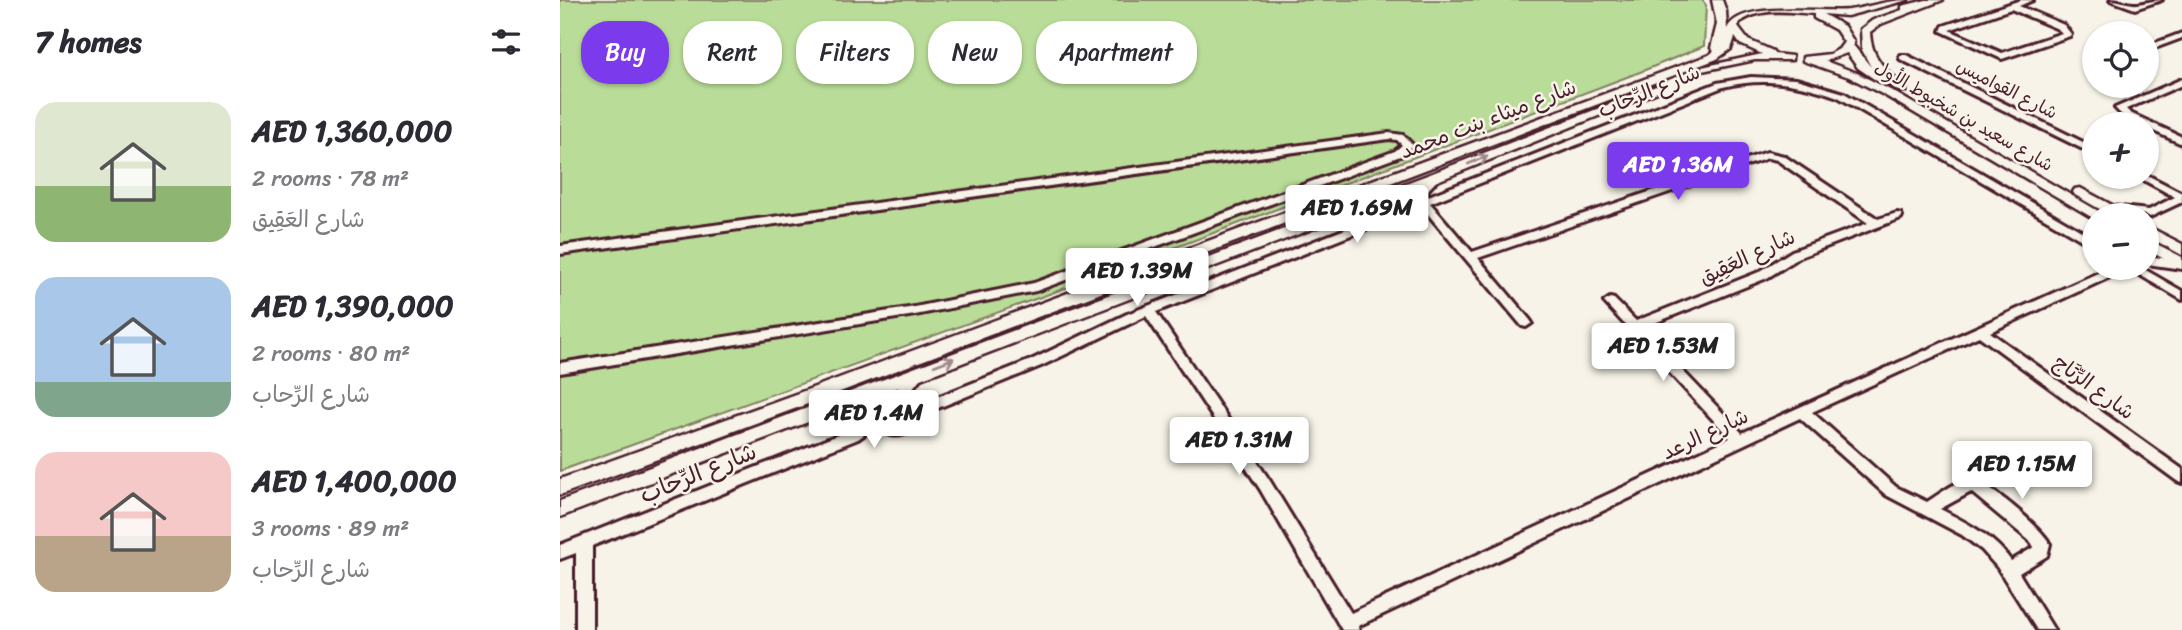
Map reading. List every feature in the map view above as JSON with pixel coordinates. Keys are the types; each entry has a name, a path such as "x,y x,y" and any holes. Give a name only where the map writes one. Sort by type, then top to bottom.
{"main road":[{"path":"1695,68 1719,43 1722,9 1717,0"},
{"path":"1725,0 1744,42 1788,58 1807,59 1835,56 1847,41 1853,27 1866,19 1938,0"},
{"path":"1752,0 1801,11 1847,13 1900,1"},
{"path":"1764,0 1836,10 1900,1"},
{"path":"1902,89 1869,58 1865,31 1877,21 1912,10 1916,5"},
{"path":"1734,23 1754,10 1787,9"},
{"name":"شارع سعيد بن شخبوط الأول","path":"1801,11 1829,21 1847,41 1862,66 2092,203"},
{"name":"شارع ميثاء بنت محمد","path":"560,509 1435,177 1695,68 1723,51 1729,44 1734,23"},
{"name":"شارع ميثاء بنت محمد","path":"560,487 1695,68 1746,58 1788,58"},
{"name":"شارع سعيد بن شخبوط الأول","path":"1807,59 1853,75 2091,203"},
{"path":"1695,68 1756,62 1789,64 1835,72 1888,93"},
{"path":"2159,240 2182,250"},
{"path":"2159,244 2182,264"},
{"path":"591,497 602,484 779,414 818,393"}],"street":[{"path":"2012,6 2061,27 2067,34 2002,57 1945,31 1951,26 2029,0"},
{"path":"2114,0 2139,7 2158,0"},
{"path":"2159,44 2182,35"},
{"name":"شارع القواميس","path":"1903,57 2082,146"},
{"name":"شارع الرِّحاب","path":"906,423 933,404 1056,355 1149,310 1422,200 1720,85 1747,79 1782,78 1841,94 2082,236"},
{"path":"2182,82 2120,108 2127,115 2182,141"},
{"path":"560,250 1389,136 1400,137 1408,145 1399,153 1036,287 915,311 560,368"},
{"path":"1469,257 1763,155 1780,159 1876,223"},
{"path":"1422,200 1422,190 1435,177"},
{"path":"2159,185 2182,197"},
{"path":"1384,196 1411,194 1422,200 1526,323"},
{"path":"2159,209 2182,197"},
{"name":"شارع العَقِيق","path":"1634,327 1763,275 1787,258 1897,216"},
{"path":"2159,261 2182,264"},
{"name":"شارع الرعد","path":"1350,626 1802,411 2093,280"},
{"path":"2155,280 2182,296"},
{"path":"1609,302 1740,440"},
{"path":"1149,310 1265,485 1350,626"},
{"name":"شارع الرِّتَاج","path":"1980,331 2182,477"},
{"path":"847,399 870,403 882,414 882,425 889,430 906,423 908,413 903,407 902,392 919,371"},
{"name":"شارع الرِّحاب","path":"903,407 933,404"},
{"path":"882,414 890,408 903,407"},
{"path":"1802,411 1891,491 1977,537 1995,553 2046,630"},
{"name":"شارع الرِّحاب","path":"853,435 882,414"},
{"name":"شارع الرِّحاب","path":"560,552 853,435 889,430"},
{"path":"1926,510 1965,487 1972,486 1982,491 2042,544 2041,551 2009,571"},
{"path":"584,542 584,630"}],"green space":[{"path":"560,0 1702,0 1706,5 1704,46 1118,269 560,471"}]}
